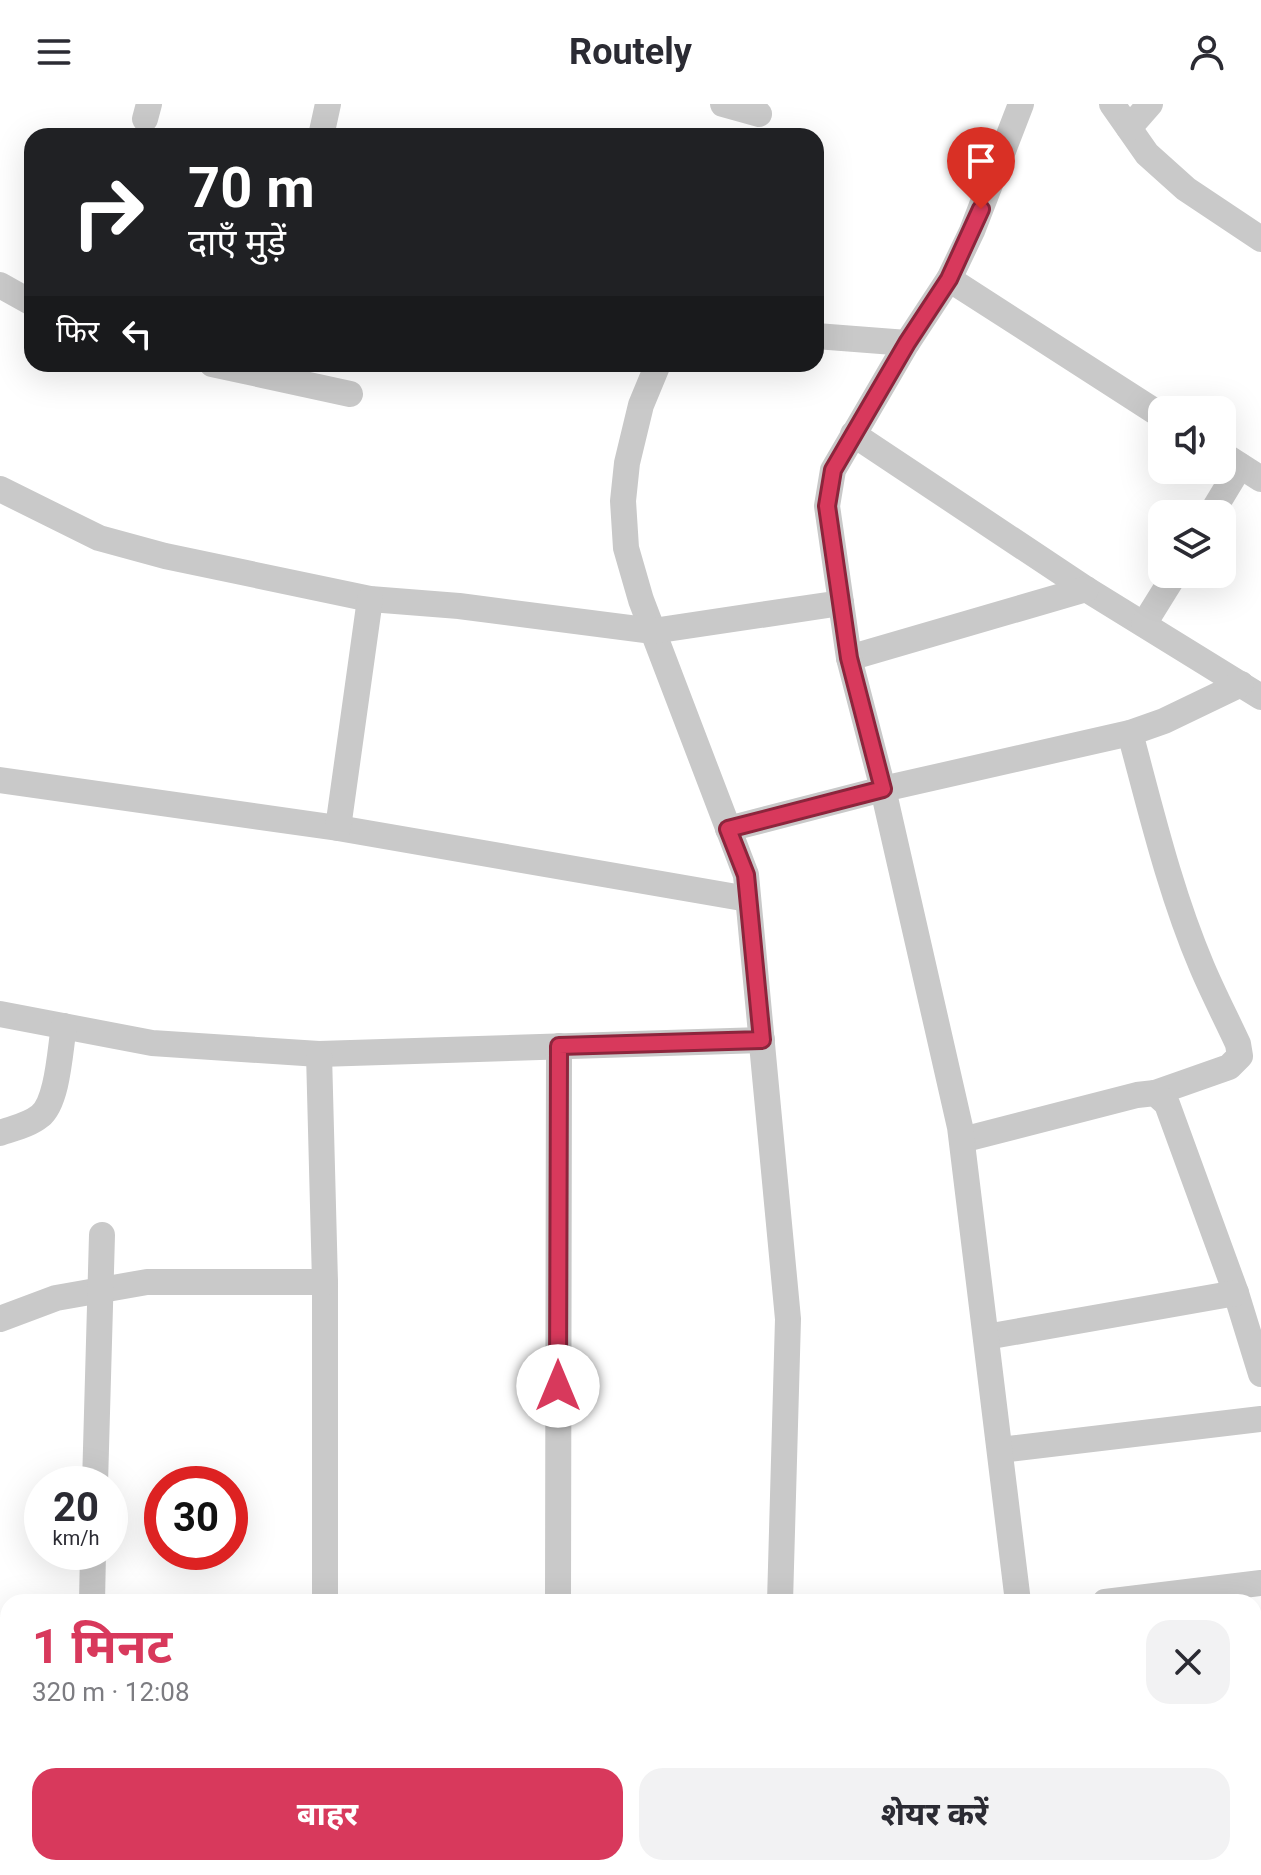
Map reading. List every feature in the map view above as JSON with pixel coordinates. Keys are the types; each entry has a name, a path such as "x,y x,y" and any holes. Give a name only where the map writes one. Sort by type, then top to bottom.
{"street":[{"path":"323,128 328,104"},
{"path":"723,104 758,118"},
{"path":"1017,1594 962,1140 883,789 849,658 827,506 833,470 907,343 949,279 972,231 1021,104"},
{"path":"1112,104 1147,154 1186,189 1261,239"},
{"path":"1129,128 1150,104"},
{"path":"949,279 1148,407"},
{"path":"0,285 24,298"},
{"path":"824,337 907,343"},
{"path":"251,372 350,394"},
{"path":"655,372 641,405 627,463 623,501 626,548 653,631 746,875 788,1319 780,1594"},
{"path":"853,434 1086,589 1256,693"},
{"path":"1220,500 1241,467"},
{"path":"0,489 99,538 165,556 370,599 459,606 653,631 841,603"},
{"path":"1144,624 1166,588"},
{"path":"849,658 1086,589"},
{"path":"338,828 370,599"},
{"path":"728,829 883,789 1130,733 1256,693"},
{"path":"962,1140 1155,1093 1229,1067 1240,1056 1238,1044 1184,918 1165,862 1130,733"},
{"path":"0,780 338,828 748,899"},
{"path":"0,1014 152,1043 319,1054 762,1040"},
{"path":"0,1133 30,1123 43,1114 51,1102 64,1026"},
{"path":"558,1594 559,1046"},
{"path":"319,1054 325,1282 325,1594"},
{"path":"1155,1093 1167,1104 1236,1293 1261,1374"},
{"path":"96,1466 102,1235"},
{"path":"0,1319 56,1298 147,1282 325,1282"},
{"path":"986,1337 1236,1293"},
{"path":"1000,1450 1261,1419"},
{"path":"92,1594 93,1570"},
{"path":"1171,1594 1261,1583"}],"route":[{"path":"558,1386 559,1046 762,1040 746,875 728,829 883,789 849,658 827,506 833,470 907,343 949,279 981,209"}]}
